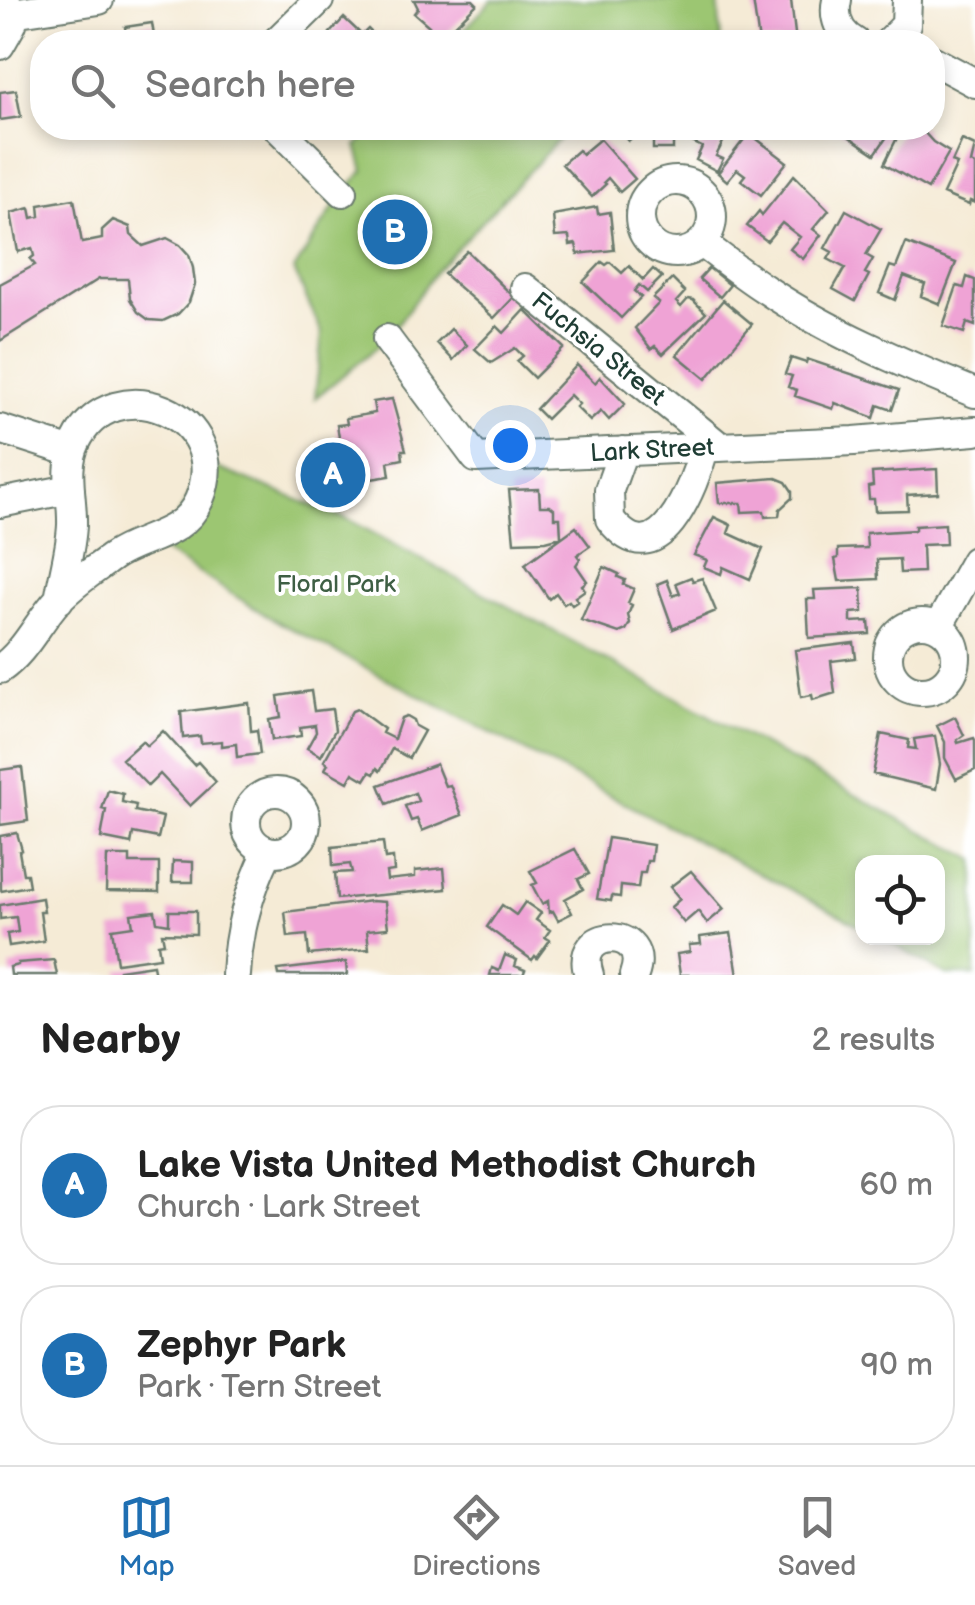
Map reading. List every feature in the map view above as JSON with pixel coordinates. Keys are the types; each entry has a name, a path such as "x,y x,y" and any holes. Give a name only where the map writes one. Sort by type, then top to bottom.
{"street":[{"path":"0,45 10,30 9,7 99,0"},
{"path":"288,30 319,0"},
{"path":"837,0 840,30"},
{"path":"902,30 908,14 907,0"},
{"path":"945,67 975,83"},
{"path":"290,140 343,192"},
{"path":"702,242 766,290 808,315 975,394"},
{"name":"Fuchsia Street","path":"525,288 712,446"},
{"name":"Lark Street","path":"387,340 476,458 975,431"},
{"path":"0,669 16,658 59,600 118,553 168,533 197,504 206,463 201,443 171,412 151,405 129,404 108,410 90,422 77,439 72,452 72,529 59,600"},
{"path":"0,428 72,452"},
{"path":"623,451 609,490 610,519 628,537 642,540 661,535 670,525 712,446"},
{"path":"0,502 70,490"},
{"path":"938,626 975,561"},
{"path":"236,975 238,939 251,886 268,852"},
{"path":"589,975 586,962 592,947 606,938 614,938 623,940 635,952 634,975"}],"green space":[{"path":"492,0 718,0 720,30 464,30"},
{"path":"362,140 558,140 435,272 387,339 315,398 322,333 294,270 343,192 364,171 357,145"},
{"name":"Floral Park","path":"207,464 349,520 975,860 975,975 947,975 894,945 945,945 945,855 855,855 855,923 267,616 151,543 168,535"}],"building":[{"path":"414,0 473,0 477,4 450,30 426,30 429,26 414,13 418,8"},
{"path":"753,0 791,0 795,30 757,30"},
{"path":"344,18 357,30 333,30"},
{"path":"152,23 153,30 125,30 125,27"},
{"path":"16,90 21,117 0,120 0,92"},
{"path":"601,140 635,179 620,192 608,178 592,197 562,164 578,150 582,154"},
{"path":"653,140 673,140 673,149 653,149"},
{"path":"724,140 716,156 723,159 717,171 696,160 702,147 690,141"},
{"path":"744,140 758,140 787,162 761,195 741,180 745,175 737,169 727,181 718,173"},
{"path":"854,140 885,140 875,154"},
{"path":"896,140 931,140 949,152 928,189 884,164"},
{"path":"962,140 975,146 971,163 975,165 975,203 970,201 969,205 943,194 957,164 952,162"},
{"path":"794,175 829,210 813,229 821,235 803,259 790,249 800,237 782,223 767,241 747,226 759,211 762,215"},
{"path":"74,199 82,243 102,239 102,230 113,220 130,227 131,235 143,246 167,238 180,245 193,268 195,284 189,302 178,314 163,321 149,320 130,299 128,279 99,279 0,341 0,284 35,265 30,259 34,256 32,248 18,252 11,213 30,208 32,218 40,216 39,205"},
{"path":"597,207 598,214 610,212 614,250 578,254 576,244 570,245 569,236 555,237 553,215"},
{"path":"846,210 881,229 866,255 873,259 855,301 833,289 845,268 828,259 832,252 825,248"},
{"path":"906,243 956,263 940,304 921,296 925,284 904,276 895,300 879,293 890,266 896,268"},
{"path":"467,251 514,297 494,318 444,274"},
{"path":"602,262 610,262 622,273 629,266 643,280 653,269 662,277 647,292 639,285 634,291 641,297 621,318 583,282"},
{"path":"709,268 730,285 720,297 699,279"},
{"path":"967,277 975,280 975,326 967,323 964,333 943,326 957,286 964,288"},
{"path":"672,279 685,292 676,302 681,307 688,299 693,300 706,313 663,354 655,346 651,349 635,328 659,303 653,298"},
{"path":"723,300 752,324 706,379 677,355"},
{"path":"525,310 564,348 534,378 517,361 523,356 515,348 491,363 475,349 497,326 504,333"},
{"path":"451,329 467,345 453,360 437,343"},
{"path":"791,358 806,363 807,359 899,390 892,410 878,405 874,418 835,403 833,409 795,396 797,390 788,387 792,376 785,374"},
{"path":"577,365 595,383 600,377 625,404 609,420 601,411 590,421 570,395 546,419 536,409"},
{"path":"392,399 406,450 402,450 403,459 388,462 390,476 371,479 369,465 338,470 335,451 341,450 337,425 347,424 346,418 375,413 373,402"},
{"path":"937,469 938,493 907,495 908,510 875,511 868,487 873,486 872,473"},
{"path":"776,478 786,482 792,491 792,498 780,509 779,516 765,517 764,511 742,512 741,503 719,503 717,483"},
{"path":"539,489 540,506 550,506 554,518 560,518 561,537 514,542 509,490"},
{"path":"714,517 731,525 728,533 763,549 750,579 723,567 721,574 704,567 707,560 694,555"},
{"path":"945,524 946,544 922,545 923,572 900,573 899,559 877,560 878,579 839,581 835,559 838,549 867,548 866,533"},
{"path":"576,527 590,546 577,555 580,559 576,565 587,581 582,585 585,590 572,605 569,601 564,604 556,593 549,599 525,564"},
{"path":"604,567 619,574 625,580 623,584 634,589 628,603 632,605 630,623 619,633 581,620"},
{"path":"691,577 693,581 702,578 716,611 673,629 657,584 667,580 673,596 680,593 676,583"},
{"path":"862,588 863,612 851,613 851,622 869,621 870,634 809,638 807,599 815,599 814,590"},
{"path":"854,643 856,658 831,661 835,693 813,700 812,695 801,697 795,650"},
{"path":"311,691 314,711 332,709 335,730 321,756 307,748 316,732 315,725 300,727 301,736 272,740 269,719 281,717 278,696"},
{"path":"249,703 251,731 257,730 260,754 237,757 236,744 201,743 200,736 183,738 181,712"},
{"path":"357,709 394,739 401,718 406,716 424,731 409,758 392,749 380,771 377,768 374,774 370,772 365,780 353,773 348,782 325,769 328,764 324,761 352,711"},
{"path":"955,717 964,735 958,743 975,740 975,770 956,779 945,758 945,742 937,726"},
{"path":"163,731 194,765 198,762 216,782 190,806 160,774 148,786 122,759 142,741 147,746"},
{"path":"881,734 909,740 908,748 916,749 914,739 935,736 940,764 936,789 873,774"},
{"path":"436,764 462,815 422,831 417,819 411,821 405,806 418,801 415,793 387,804 379,785"},
{"path":"22,767 28,821 0,825 0,770"},
{"path":"108,790 123,794 122,802 136,805 135,811 163,817 158,838 133,833 131,844 101,838 106,810 102,809"},
{"path":"17,833 23,874 27,874 29,886 1,891 0,836"},
{"path":"608,838 653,845 651,861 647,861 645,873 640,873 638,888 621,886 620,897 612,896 611,901 597,899"},
{"path":"383,842 385,859 393,858 394,871 386,872 387,880 415,877 415,871 444,868 446,889 337,899 335,873 352,872 350,864 333,866 332,847"},
{"path":"575,849 589,874 578,879 583,889 565,899 572,913 558,920 553,911 549,913 548,901 542,904 530,871"},
{"path":"107,856 130,856 130,863 159,863 159,892 106,891"},
{"path":"173,861 193,862 193,882 172,882"},
{"path":"691,871 724,909 707,923 698,911 684,923 671,907 680,899 670,887"},
{"path":"42,898 44,941 9,946 7,934 18,932 16,917 0,919 0,905"},
{"path":"385,902 388,928 367,930 369,949 309,955 307,935 288,937 285,912"},
{"path":"525,902 541,913 536,920 550,930 545,937 550,940 532,960 487,927 502,905 516,915"},
{"path":"155,911 157,922 169,924 169,911 196,911 196,934 162,933 164,943 158,944 160,957 117,963 112,929 133,926 131,914"},
{"path":"731,933 738,975 680,975 677,954 690,952 689,945 701,944 700,937"},
{"path":"505,955 517,960 515,966 525,970 523,975 490,975 492,968 499,971"},
{"path":"54,960 57,975 11,975 10,967 18,963"},
{"path":"346,962 347,975 279,975 278,970"},
{"path":"153,965 155,975 120,975 119,970"}],"place":[{"name":"Zephyr Park","path":"395,232"},
{"name":"Lake Vista United Methodist Church","path":"333,475"}]}
